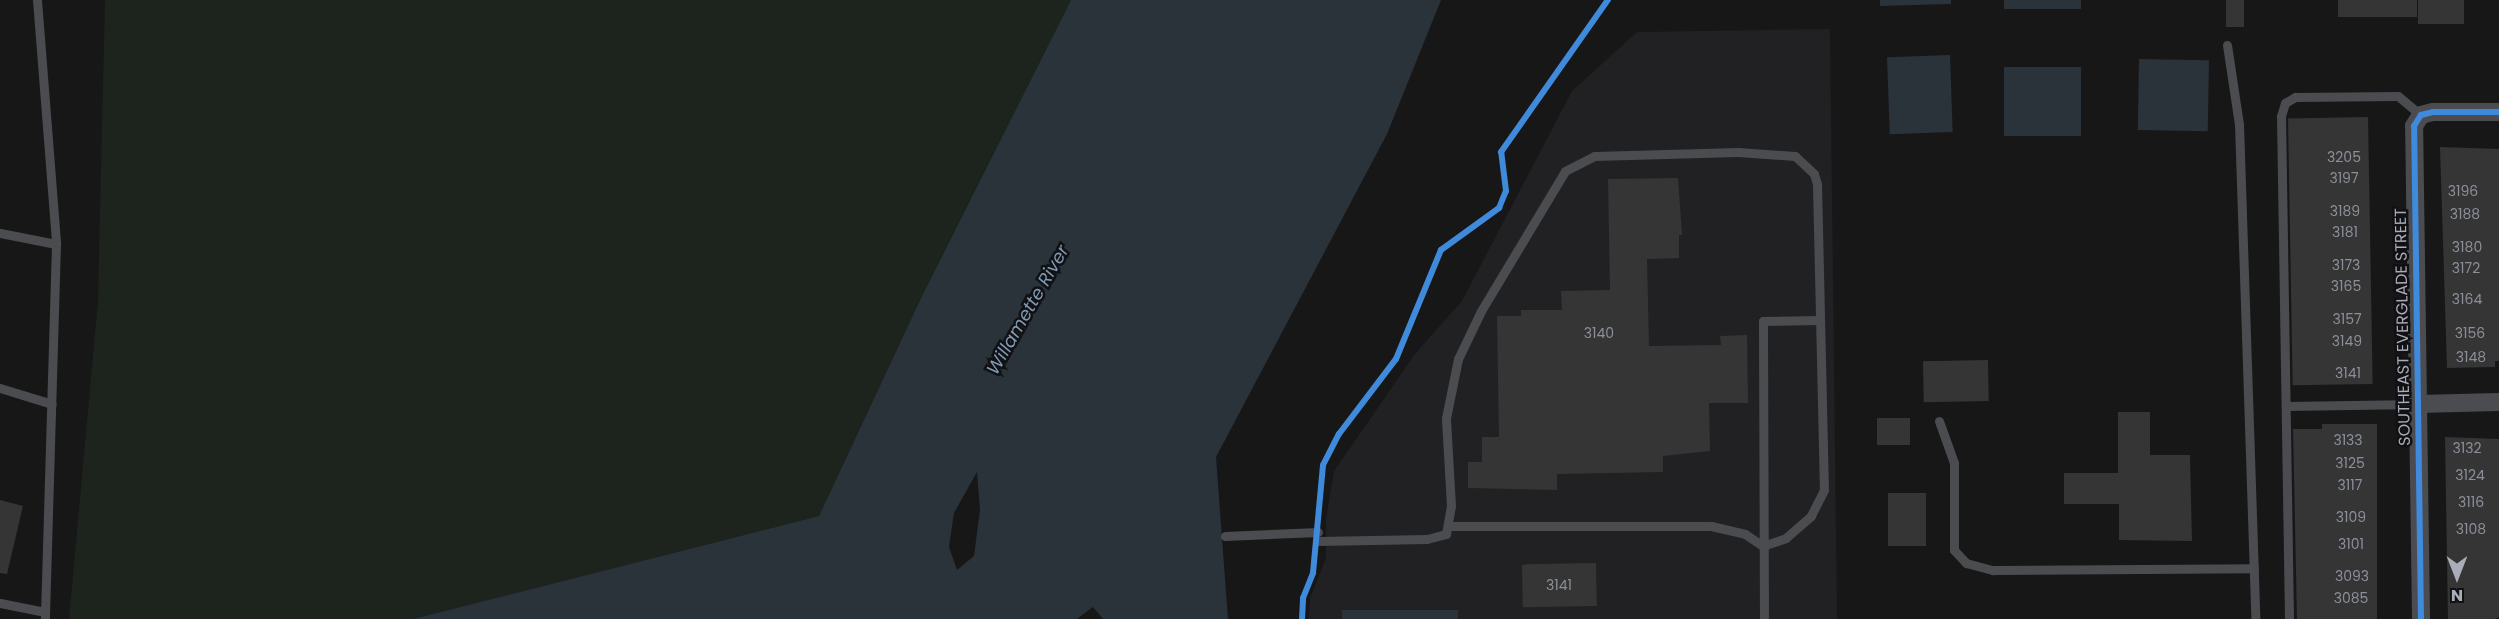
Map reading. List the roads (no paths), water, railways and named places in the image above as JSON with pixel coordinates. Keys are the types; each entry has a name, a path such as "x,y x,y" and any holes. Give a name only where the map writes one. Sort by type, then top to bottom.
{"street":[{"path":"2421,115 2433,112 2499,112"},
{"name":"SOUTHEAST EVERGLADE STREET","path":"2421,115 2414,126 2421,619"},
{"path":"2418,404 2499,402"}],"lane":[{"path":"0,603 45,616 56,244 37,0"},
{"path":"2227,45 2240,124 2254,619"},
{"path":"2289,619 2281,116 2285,103 2295,97 2398,96 2421,115"},
{"path":"1225,536 1427,538 1446,534 1450,526 1446,418 1458,358 1556,181 1576,163 1594,156 1784,153 1804,161 1817,184 1824,490 1811,516 1786,538 1763,546"},
{"path":"0,233 56,244"},
{"path":"1764,619 1762,321 1820,320"},
{"path":"0,388 52,404"},
{"path":"2286,406 2418,404"},
{"path":"1939,421 1954,463 1954,550 1966,563 1993,570 2254,568"},
{"path":"1450,526 1711,526 1744,534 1763,546"}],"water":[{"name":"Willamette River","path":"1071,0 1441,0 1387,134 1216,457 1228,619 1103,619 1093,607 1077,619 413,619 819,516 921,298","holes":["977,472 980,510 974,556 957,570 949,547 954,513"]},
{"path":"1880,0 1951,0 1951,4 1880,6"},
{"path":"2004,0 2081,0 2081,9 2004,9"},
{"path":"1950,55 1953,132 1890,134 1887,57"},
{"path":"2139,59 2209,60 2208,131 2138,130"},
{"path":"2004,67 2081,67 2081,136 2004,136"},
{"path":"1342,610 1458,610 1458,619 1342,619"}]}
